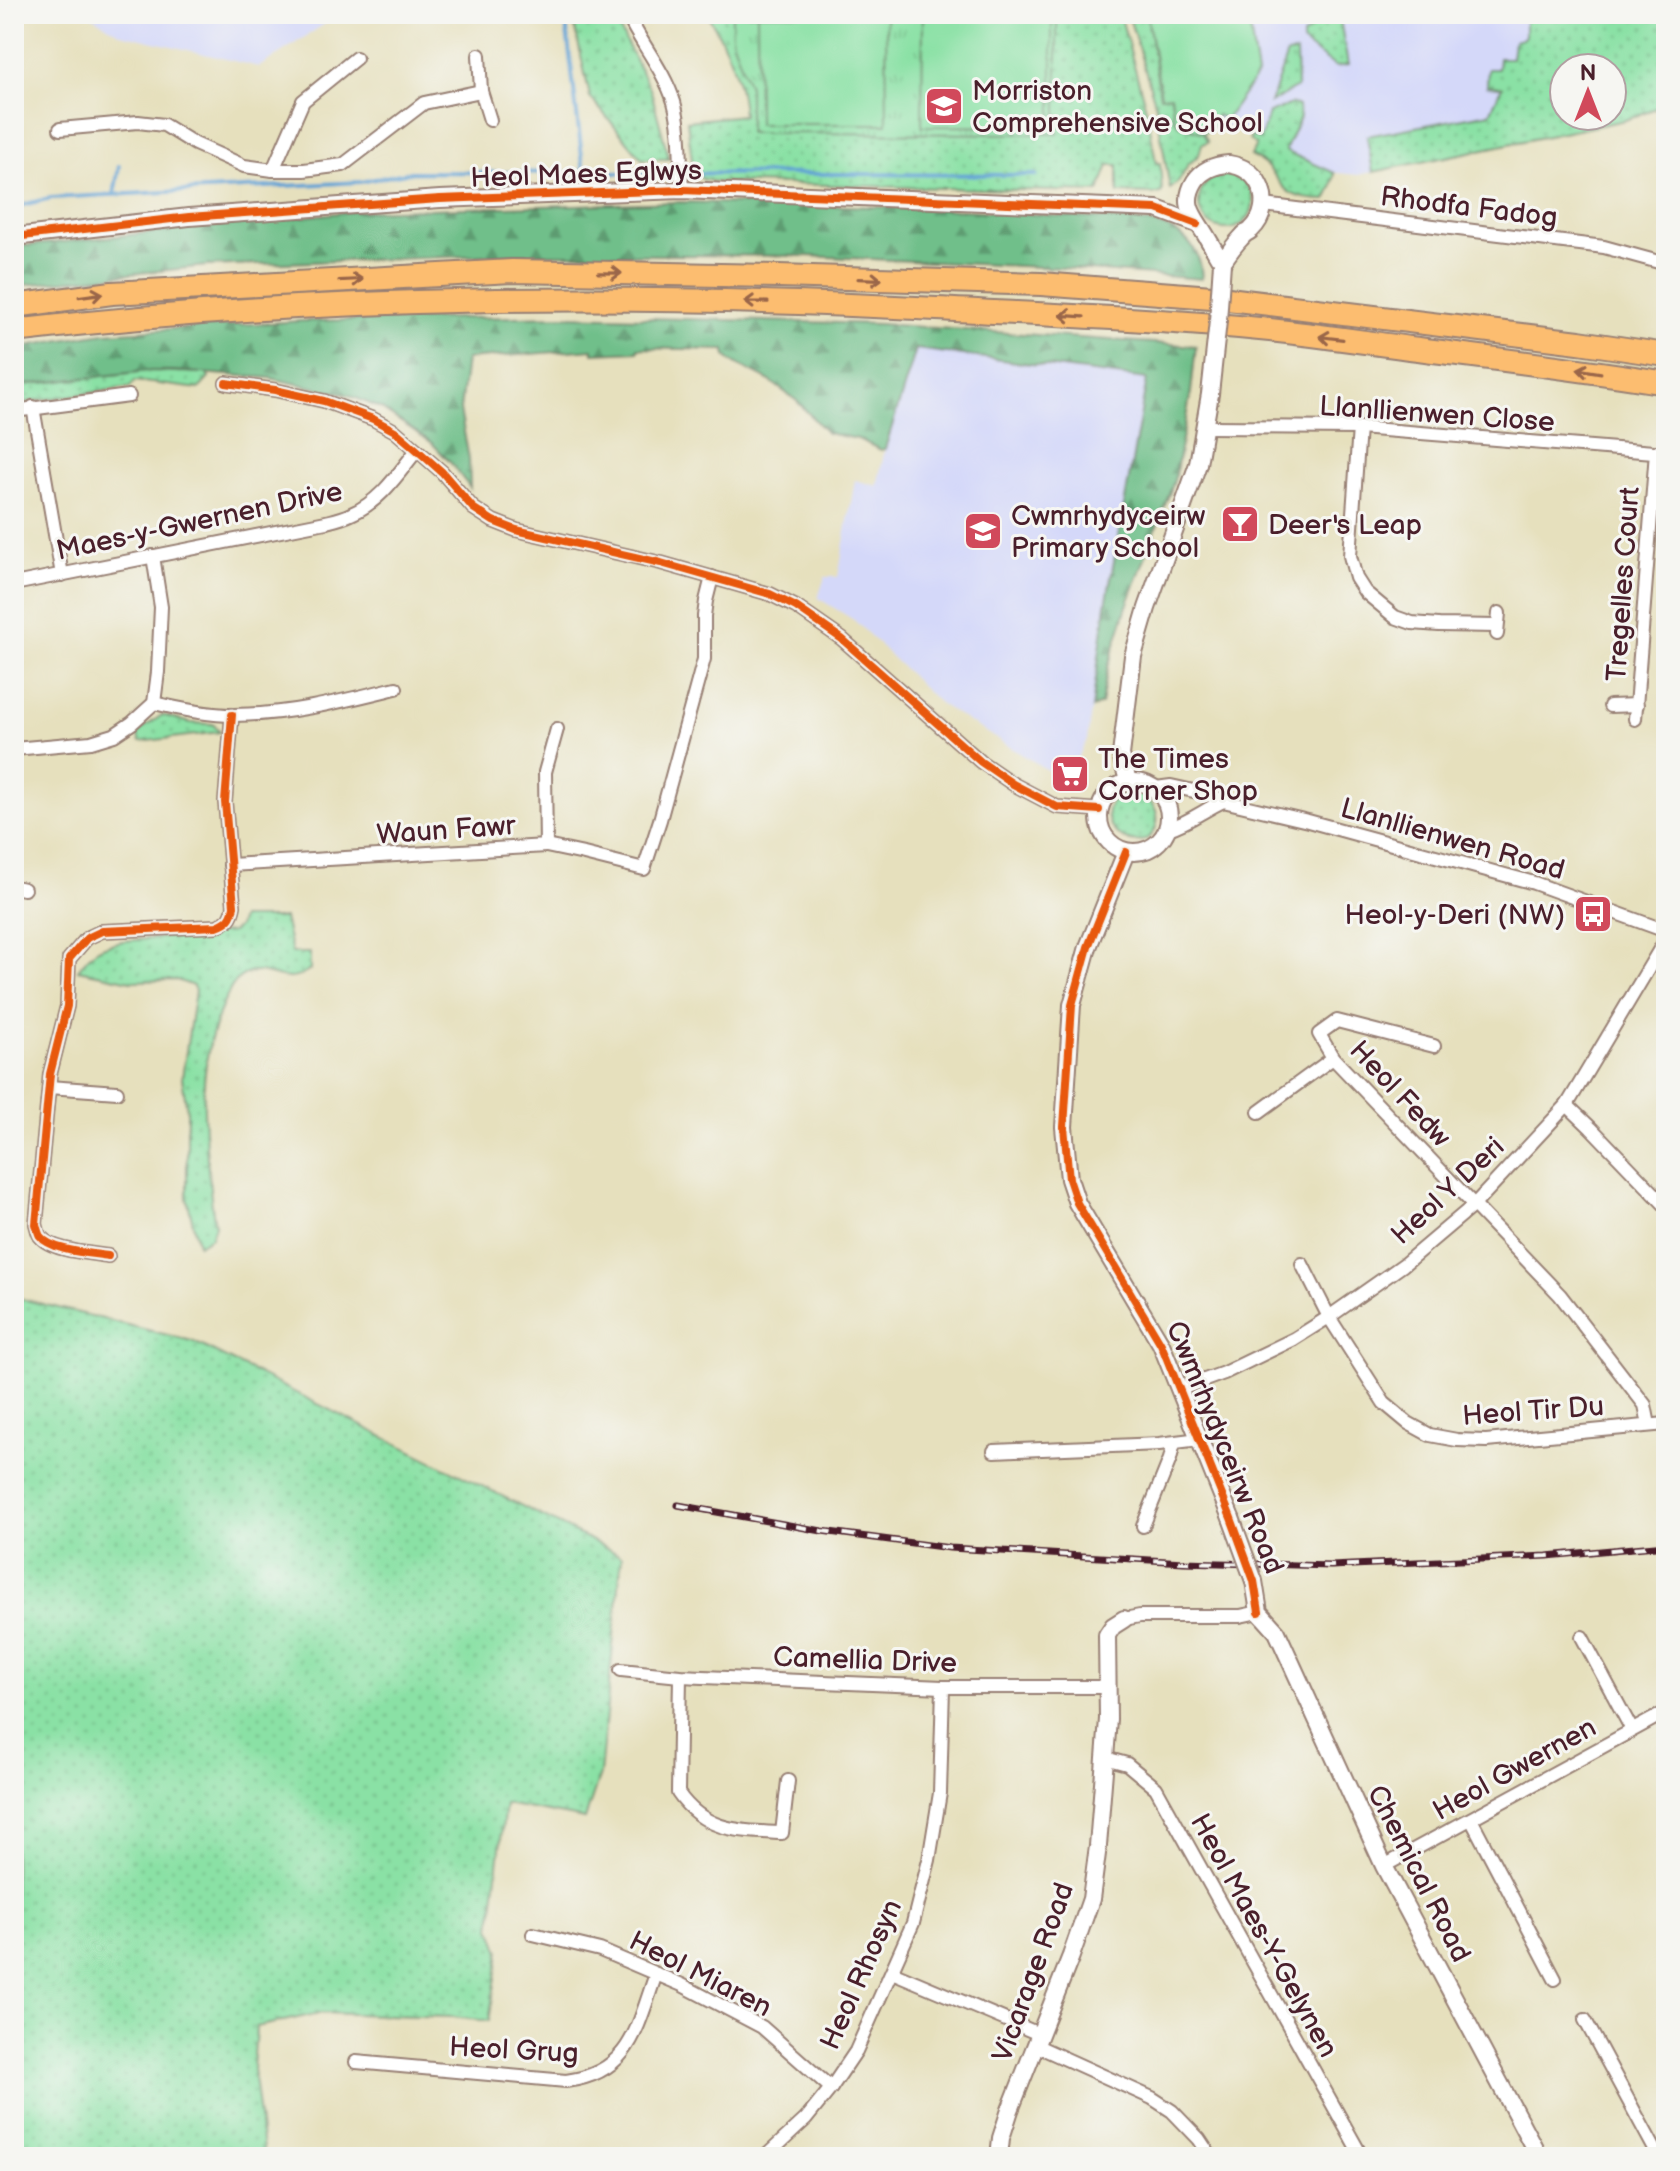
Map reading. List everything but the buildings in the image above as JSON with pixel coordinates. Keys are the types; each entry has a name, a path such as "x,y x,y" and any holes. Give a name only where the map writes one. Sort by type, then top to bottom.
{"highway":[{"path":"14,306 112,293 512,271 1041,284 1212,297 1666,355"},
{"path":"14,331 118,319 298,306 521,298 806,302 1268,330 1666,383"}],"street":[{"path":"627,14 663,76 674,104 682,190"},
{"path":"479,55 481,91 490,120"},
{"path":"273,170 303,101 356,58"},
{"path":"60,129 138,122 164,125 195,144 244,166 304,170 343,165 424,103 481,91"},
{"name":"Heol Maes Eglwys","path":"1157,209 1191,192 1194,183 1205,171 1229,164 1244,168 1256,179 1263,193 1264,205"},
{"name":"Heol Maes Eglwys","path":"14,237 189,217 354,205 682,190 1157,209 1218,238 1244,235"},
{"path":"1191,192 1190,209 1222,263"},
{"path":"1128,781 1121,755 1133,656 1198,464 1210,394 1222,263 1257,223 1264,205"},
{"name":"Rhodfa Fadog","path":"1264,205 1604,247 1666,264"},
{"path":"226,383 275,390 346,408 373,419 395,431 442,472 473,508 493,521 516,530 661,563 770,594 796,607 842,639 981,762 1013,784 1057,807 1099,810"},
{"path":"14,411 129,396"},
{"path":"33,407 62,575"},
{"name":"Llanllienwen Close","path":"1205,427 1359,428 1661,453"},
{"path":"1359,428 1350,556 1356,578 1365,592 1395,617 1412,623 1498,624"},
{"name":"Maes-y-Gwernen Drive","path":"14,584 326,522 352,514 384,491 417,450"},
{"name":"Tregelles Court","path":"1635,719 1661,453"},
{"path":"14,749 91,742 114,735 154,703 161,607 153,556"},
{"path":"546,846 644,869 704,659 706,601 712,577"},
{"path":"154,703 232,715 305,709 396,688"},
{"path":"1610,706 1637,705"},
{"path":"108,1256 59,1247 41,1237 36,1224 50,1074 67,1006 69,959 87,938 102,931 217,926 226,923 232,916 234,906 225,802 232,715"},
{"name":"Waun Fawr","path":"230,865 546,846 545,772 557,729"},
{"path":"1128,781 1142,782 1156,788 1165,799 1169,813 1168,829 1158,843 1143,852 1126,852 1114,846 1104,837 1099,824 1102,800 1109,791 1128,781"},
{"name":"Llanllienwen Road","path":"1156,788 1171,786 1207,794 1223,801 1534,883 1666,931"},
{"path":"1168,829 1223,801"},
{"name":"Cwmrhydyceirw Road","path":"1126,852 1088,947 1072,1005 1064,1127 1069,1179 1077,1203 1161,1344 1231,1518 1254,1581 1259,1612"},
{"name":"Heol Y Deri","path":"1180,1389 1224,1373 1294,1339 1403,1265 1474,1205 1567,1105 1666,939"},
{"name":"Heol Fedw","path":"1434,1046 1337,1021 1319,1034 1333,1058 1560,1295 1645,1405 1649,1425"},
{"path":"1259,1112 1333,1058"},
{"path":"49,1087 117,1092"},
{"path":"1567,1105 1666,1206"},
{"name":"Heol Tir Du","path":"1302,1264 1329,1317 1384,1403 1408,1423 1430,1435 1486,1441 1666,1424"},
{"path":"994,1451 1174,1443 1200,1439"},
{"path":"1143,1526 1174,1443"},
{"path":"1124,1619 1140,1616 1240,1616 1259,1612"},
{"name":"Chemical Road","path":"1259,1612 1277,1632 1384,1866 1539,2157"},
{"name":"Vicarage Road","path":"999,2157 1010,2110 1091,1899 1105,1758 1107,1635 1113,1626 1124,1619"},
{"path":"1582,1637 1632,1730"},
{"name":"Camellia Drive","path":"621,1670 680,1676 943,1687 1108,1687"},
{"path":"680,1676 678,1793 688,1807 708,1822 731,1830 782,1833 788,1781"},
{"name":"Heol Rhosyn","path":"765,2157 806,2119 856,2051 913,1923 929,1860 940,1793 943,1687"},
{"name":"Heol Gwernen","path":"1384,1866 1666,1712"},
{"name":"Heol Maes-Y-Gelynen","path":"1105,1758 1127,1764 1156,1788 1362,2157"},
{"path":"1471,1819 1555,1979"},
{"name":"Heol Miaren","path":"533,1934 600,1950 682,1985 762,2027 831,2088"},
{"path":"892,1972 1152,2098 1172,2111 1199,2139 1211,2157"},
{"name":"Heol Grug","path":"356,2062 566,2081 585,2079 601,2072 625,2051 656,1974"},
{"path":"1585,2020 1659,2157"}],"shaded area":[{"path":"88,14 340,14 259,67 121,34"},
{"name":"Morriston Comprehensive School","path":"1248,14 1666,14 1666,104 1628,119 1628,52 1548,52 1548,132 1567,132 1358,175 1330,172 1230,126 1218,126 1218,114 1226,119 1257,75"},
{"name":"Cwmrhydyceirw Primary School","path":"916,349 1148,379 1106,605 1087,740 1065,781 940,704 854,620 818,598 825,577 838,577 855,480 877,486 885,449"}],"green space":[{"path":"572,14 612,14 651,91 669,159 642,159 590,97"},
{"name":"Morriston Comprehensive School","path":"707,14 1120,14 1148,116 1156,163 1160,163 1162,192 1118,193 1118,165 1109,165 1099,192 716,182 702,179 693,167 687,121 743,115 731,63"},
{"path":"732,14 1057,14 1057,134 749,133 749,87 732,39"},
{"path":"757,14 886,14 887,124 758,124"},
{"path":"923,14 1052,14 1052,127 922,126"},
{"path":"1128,14 1147,14 1160,96 1171,95 1178,124 1203,133 1208,142 1202,144 1199,155 1170,189 1156,106"},
{"path":"1147,14 1248,14 1257,75 1226,119 1217,115 1218,126 1203,133 1178,124 1171,95 1161,96"},
{"path":"1327,14 1339,14 1348,65 1336,67 1303,43 1303,36"},
{"path":"1525,14 1666,14 1666,104 1628,119 1628,52 1548,52 1548,132 1567,132 1373,172 1367,136 1490,113 1502,87 1487,86 1488,69 1498,69 1499,58 1512,58 1514,41 1525,36"},
{"path":"1296,53 1297,87 1270,103 1287,54"},
{"path":"1291,104 1298,107 1300,117 1285,151 1335,173 1326,200 1295,196 1263,163 1251,156 1256,145 1249,140 1251,136 1260,139 1269,113"},
{"path":"1226,175 1245,183 1253,202 1245,221 1226,229 1207,221 1199,202 1207,183"},
{"path":"682,202 974,211 1146,222 1167,228 1188,242 1197,255 1202,279 1063,268 807,256 522,254 207,266 14,286 14,247 357,211"},
{"path":"565,316 880,324 1196,346 1191,392 1174,481 1127,606 1108,667 1101,704 1092,708 1106,605 1147,379 916,349 885,449 881,450 858,439 827,433 797,401 770,381 731,361 725,350 638,348 637,351 593,353 593,349 466,359 460,410 469,459 470,488 431,442 380,408 349,395 270,378 172,371 14,386 14,348 104,333 302,321"},
{"path":"147,371 206,373 209,378 199,389 135,381 130,387 14,404 14,386"},
{"path":"162,715 191,723 213,724 220,732 140,742 137,733"},
{"path":"1134,792 1147,798 1157,817 1152,834 1144,840 1123,838 1109,822 1109,807 1114,799 1123,793"},
{"path":"241,918 284,918 292,953 310,953 310,970 292,978 261,972 246,974 235,982 224,1002 210,1041 204,1079 205,1137 215,1225 211,1237 198,1245 187,1198 187,1110 182,1078 195,991 193,986 177,980 131,981 78,970 93,953 108,945 123,941 232,932"},
{"path":"14,1297 192,1341 622,1556 600,1774 585,1819 505,1804 491,1927 500,1952 489,2021 320,2013 256,2027 253,2069 264,2157 14,2157"}],"waterway":[{"path":"565,14 584,173"},
{"path":"114,195 119,166"},
{"path":"14,207 51,198 360,182 410,172 1036,175"}],"railway":[{"path":"678,1505 822,1531 950,1548 1184,1562 1331,1566 1547,1556 1666,1545"}],"cycle path":[{"path":"14,237 189,217 340,206 682,190 1157,209 1197,224"},
{"path":"226,383 324,401 373,419 395,431 442,472 473,508 493,521 516,530 661,563 770,594 796,607 842,639 981,762 1013,784 1057,807 1099,810"},
{"path":"108,1256 53,1245 40,1236 36,1224 50,1074 67,1006 69,959 87,938 102,931 217,926 231,917 234,906 225,802 232,715"},
{"path":"1126,852 1088,947 1072,1005 1064,1127 1069,1179 1077,1203 1161,1344 1231,1518 1254,1581 1259,1612"}],"place":[{"name":"Morriston Comprehensive School","path":"944,106"},
{"name":"Deer's Leap","path":"1240,524"},
{"name":"Cwmrhydyceirw Primary School","path":"983,531"},
{"name":"The Times Corner Shop","path":"1070,774"},
{"name":"Heol-y-Deri (NW)","path":"1593,914"}]}
